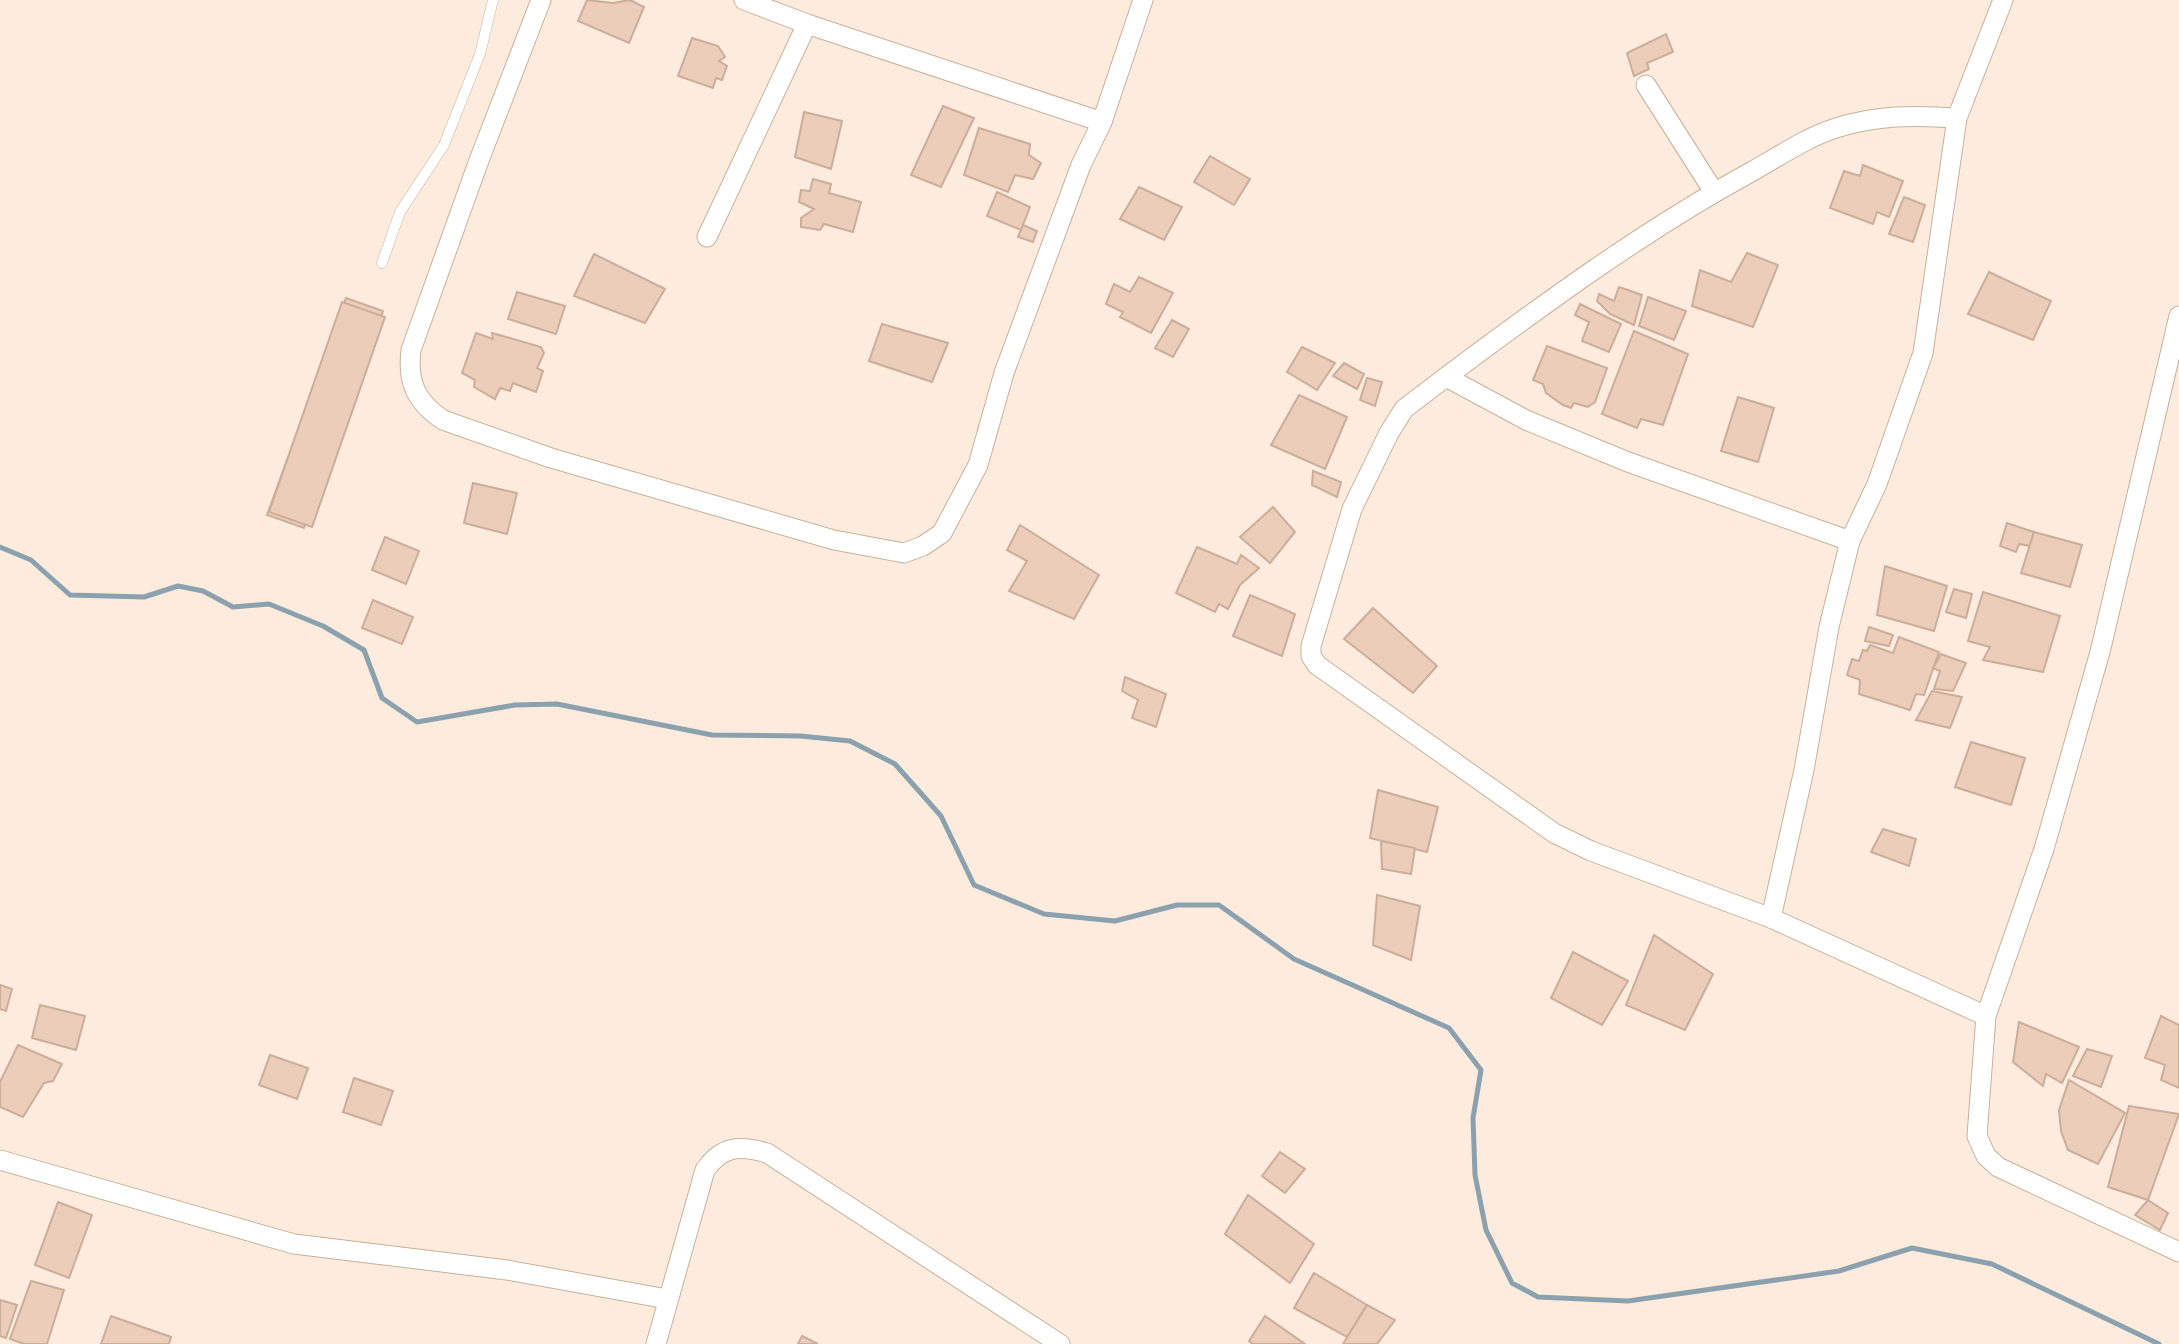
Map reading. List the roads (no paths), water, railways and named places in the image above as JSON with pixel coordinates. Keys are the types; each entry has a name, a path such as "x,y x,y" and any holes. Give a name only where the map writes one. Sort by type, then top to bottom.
{"street":[{"path":"541,0 478,163 411,350 408,373 416,393 430,411 443,420 551,458 834,540 904,553 923,546 942,533 961,502 978,465 1004,373 1081,165 1102,122 1143,0"},
{"path":"744,0 807,24 1102,122"},
{"path":"1771,919 1804,770 1829,626 1850,541 1886,462 1923,353 1957,118 2003,0"},
{"path":"707,237 807,24"},
{"path":"1646,85 1714,192"},
{"path":"1957,118 1905,114 1835,128 1714,192 1558,293 1404,409 1352,509 1311,646 1311,656 1317,665 1554,833 1591,850 1771,919 1986,1016"},
{"path":"2179,316 2100,652 2044,849 1986,1016 1977,1136 1986,1156 1998,1167 2179,1252"},
{"path":"1446,377 1526,420 1628,462 1850,541"},
{"path":"656,1344 705,1170 714,1157 725,1150 746,1147 766,1153 1060,1344"},
{"path":"0,1160 294,1244 507,1270 667,1299"}],"lane":[{"path":"382,263 400,212 444,145 480,54 493,0"}],"waterway":[{"path":"0,547 31,560 70,595 144,597 178,586 203,591 233,607 269,604 323,626 364,650 382,698 417,722 515,705 557,704 712,735 801,736 850,741 895,764 941,816 974,885 1044,914 1115,921 1177,905 1219,905 1294,959 1449,1028 1481,1070 1473,1118 1475,1175 1486,1230 1512,1283 1538,1297 1628,1301 1839,1271 1912,1248 1992,1264 2159,1344"}]}
